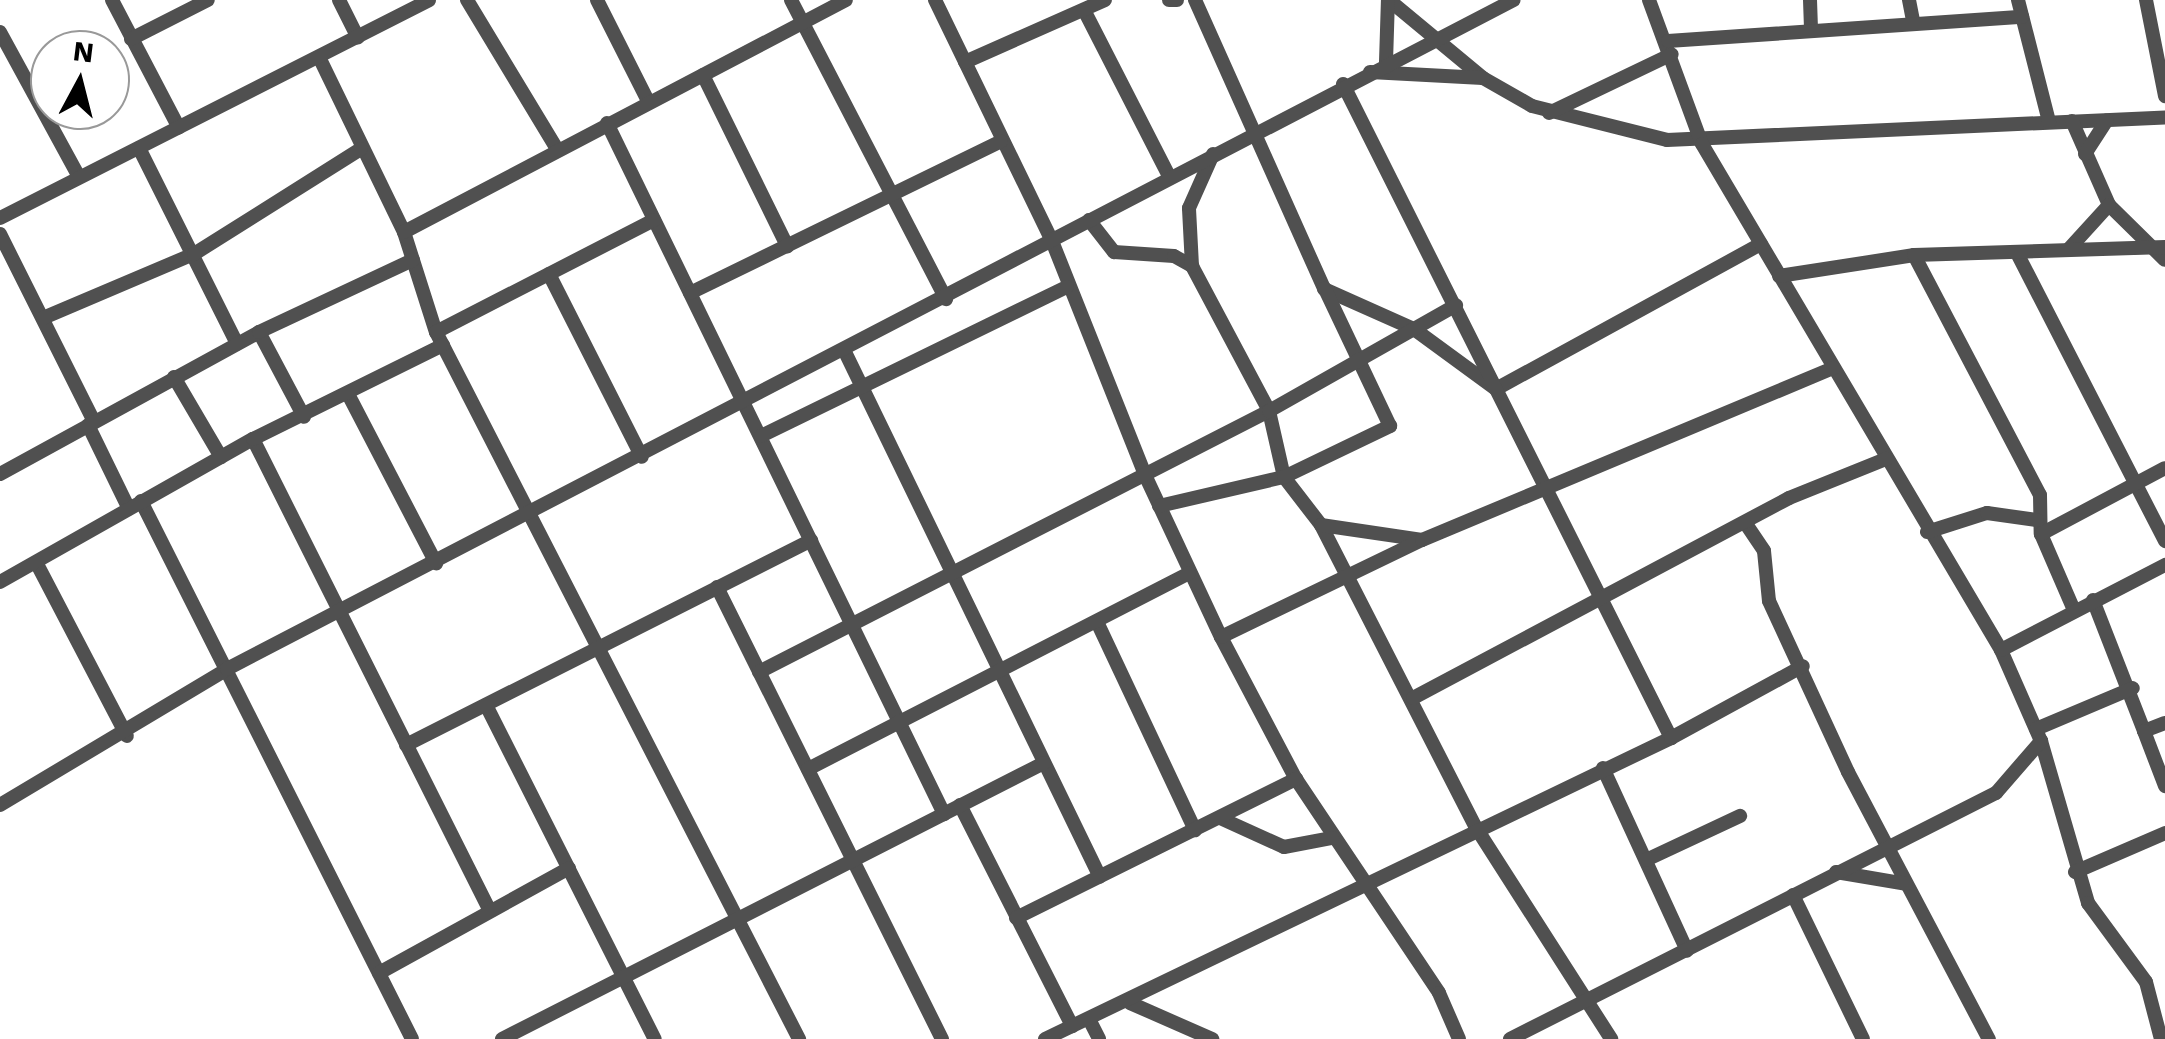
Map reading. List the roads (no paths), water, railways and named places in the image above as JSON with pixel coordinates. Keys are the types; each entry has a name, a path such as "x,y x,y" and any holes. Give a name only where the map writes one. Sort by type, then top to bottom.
{"street":[{"path":"112,0 178,128"},
{"path":"131,39 208,0"},
{"path":"339,0 358,38"},
{"path":"0,218 429,0"},
{"path":"467,0 557,150"},
{"path":"597,0 648,101"},
{"path":"791,0 887,195 946,298"},
{"path":"404,232 846,0"},
{"path":"935,0 1052,241 1067,287 1189,573 1296,779 1358,882 1439,993 1459,1039"},
{"path":"965,62 1105,0"},
{"path":"1168,0 1177,0"},
{"path":"1159,506 1284,477 1390,426 1356,360 1258,128 1196,0"},
{"path":"1388,0 1483,78 1549,113 1702,144 2165,117"},
{"path":"1386,62 1388,0"},
{"path":"0,806 127,736 227,669 846,354 1168,174 1514,0"},
{"path":"1648,0 1670,47 1702,144 1927,532 2001,650 2038,735 2075,872 2088,903 2146,982 2162,1034"},
{"path":"1810,0 1810,30"},
{"path":"1909,0 1913,20"},
{"path":"2018,0 2049,122"},
{"path":"2146,0 2165,96"},
{"path":"1084,10 1168,174"},
{"path":"1549,113 1670,47 1913,20 2022,17"},
{"path":"0,32 78,176"},
{"path":"319,57 404,232 440,339 799,1039"},
{"path":"1364,73 1483,78"},
{"path":"703,75 787,246"},
{"path":"1342,84 1671,738"},
{"path":"2085,154 2106,120"},
{"path":"2072,121 2109,205 2147,247 2165,260"},
{"path":"607,123 944,814"},
{"path":"690,294 1002,141"},
{"path":"139,148 237,344"},
{"path":"43,318 194,254 361,148"},
{"path":"1220,148 1207,159 1189,208 1192,266 1269,411 1284,477 1321,524 1476,826 1611,1039"},
{"path":"2068,250 2109,205"},
{"path":"0,582 253,440 348,394 549,274 654,220"},
{"path":"1090,220 1114,252 1174,256 1192,266"},
{"path":"0,234 91,423 227,669 412,1039"},
{"path":"1496,389 1761,244"},
{"path":"1779,276 1914,255 2165,246"},
{"path":"2016,253 2165,542"},
{"path":"1914,255 2040,495 2039,527 2074,608"},
{"path":"0,474 259,332 413,260"},
{"path":"549,274 642,457"},
{"path":"761,436 1067,287"},
{"path":"1324,289 1414,329 1496,389"},
{"path":"760,672 1269,411 1456,305"},
{"path":"259,332 304,417"},
{"path":"846,354 1003,664 1044,763 1100,877"},
{"path":"1221,636 1422,540 1833,368"},
{"path":"174,377 221,458"},
{"path":"348,394 436,563"},
{"path":"253,440 489,909"},
{"path":"1413,698 1604,603 1746,524 1886,460"},
{"path":"1927,532 1986,514 2039,527 2165,468"},
{"path":"1321,524 1422,540"},
{"path":"1746,524 1764,552 1769,601 1906,884 1989,1039"},
{"path":"406,745 810,540"},
{"path":"37,564 127,736"},
{"path":"2001,650 2074,608 2165,565"},
{"path":"808,769 900,723 1003,664 1098,624 1189,573"},
{"path":"717,587 942,1039"},
{"path":"2092,600 2133,688 2165,786"},
{"path":"1098,624 1195,830"},
{"path":"1045,1039 1130,1002 1358,882 1671,738 1802,666"},
{"path":"1510,1039 1590,1003 1835,872 2002,789 2038,735 2133,688"},
{"path":"486,705 655,1039"},
{"path":"2144,731 2165,723"},
{"path":"502,1039 1044,763"},
{"path":"1604,768 1687,951"},
{"path":"1016,918 1296,779"},
{"path":"960,805 1072,1026"},
{"path":"1646,860 1740,816"},
{"path":"1220,818 1284,847 1332,838"},
{"path":"2075,872 2165,833"},
{"path":"379,972 569,868"},
{"path":"1835,872 1906,884"},
{"path":"1793,894 1863,1039"},
{"path":"1130,1002 1212,1039"},
{"path":"1089,1019 1100,1039"}]}
